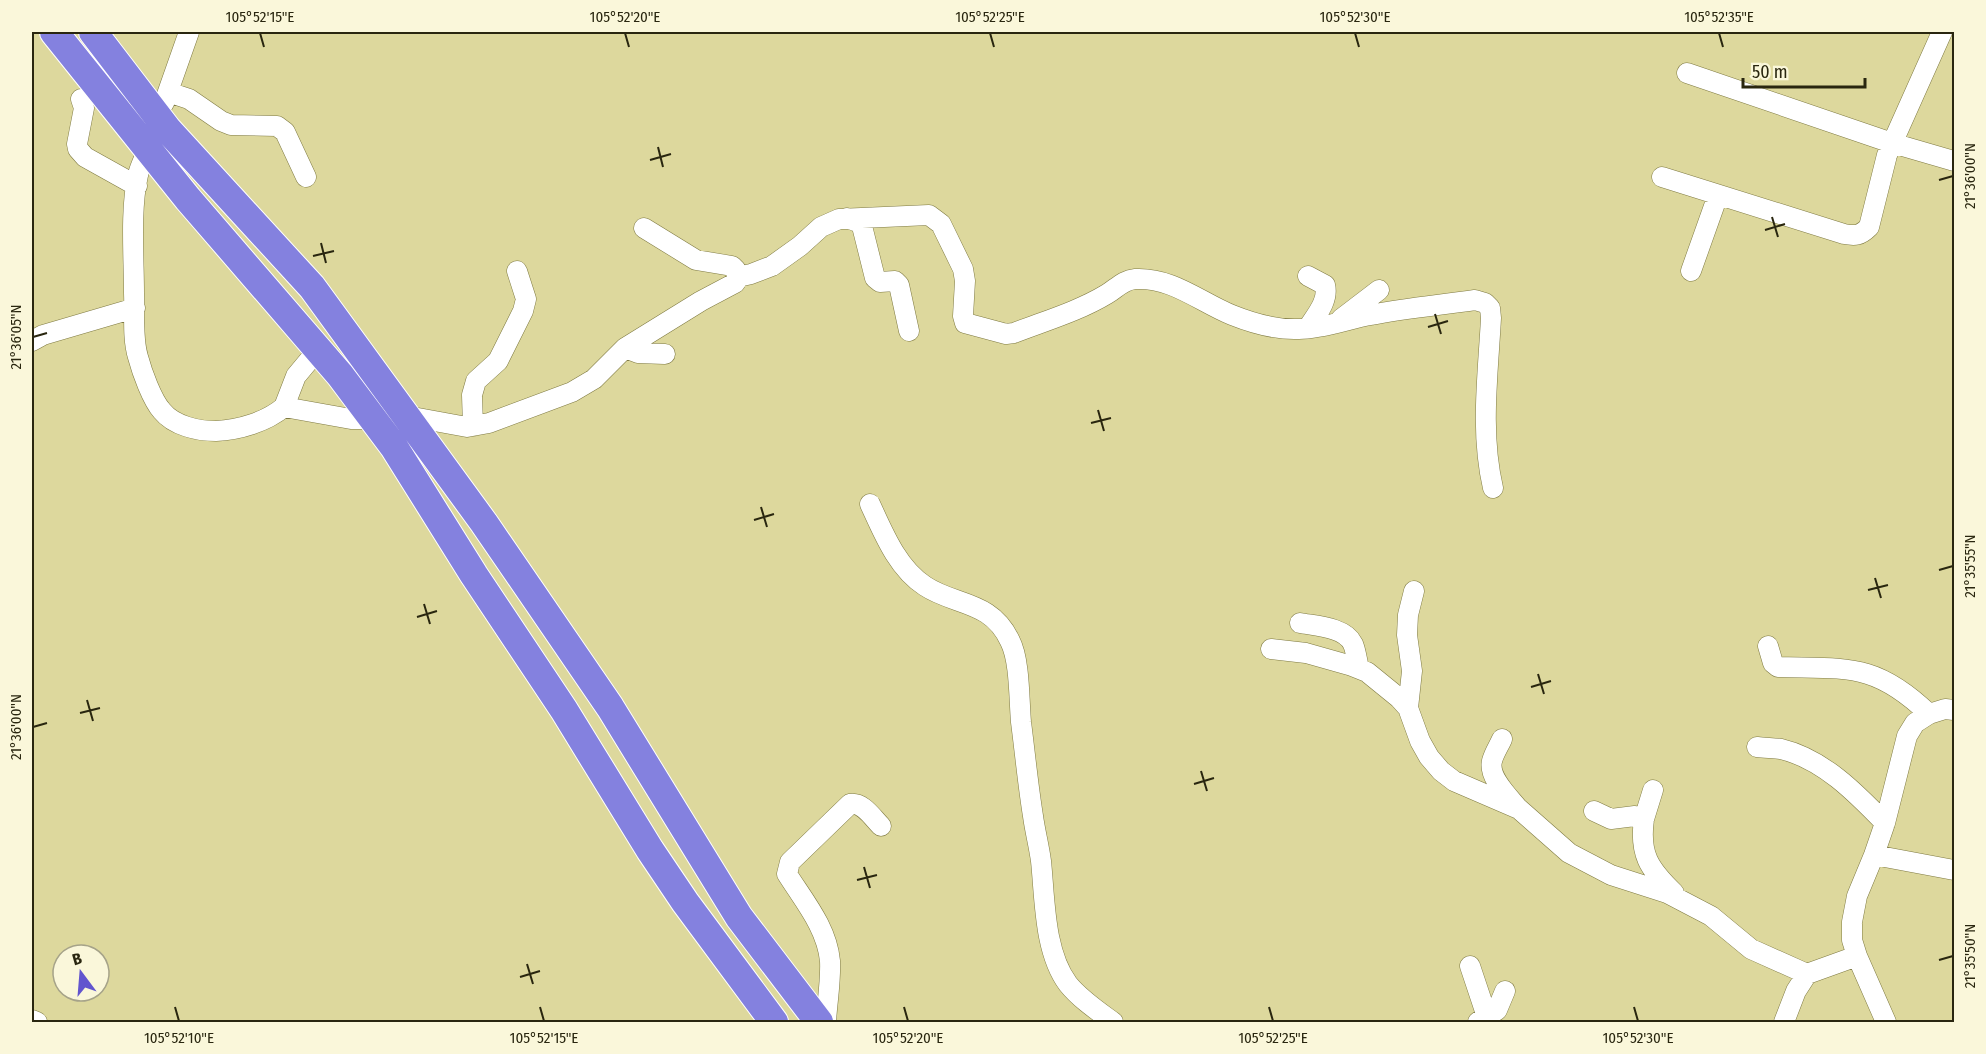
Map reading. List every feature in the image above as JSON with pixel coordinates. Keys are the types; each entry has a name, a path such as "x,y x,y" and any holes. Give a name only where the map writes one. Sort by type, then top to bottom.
{"highway":[{"path":"54,32 202,216 340,375 394,447 474,575 564,710 656,859 774,1023"},
{"path":"93,32 163,104 168,130 312,287 484,523 610,706 739,917 819,1023"}],"street":[{"path":"163,104 189,32"},
{"path":"1662,177 1856,236 1862,233 1869,227 1892,143 1942,32"},
{"path":"1687,73 1892,143 1954,161"},
{"path":"81,99 84,108 78,149 84,156 137,186"},
{"path":"163,104 189,99 221,121 231,125 277,126 285,132 306,177"},
{"path":"148,149 138,175 133,218 135,336 137,356 162,411 177,423 203,431 225,430 253,423 276,414 284,407 296,376 316,352"},
{"path":"1691,271 1718,195"},
{"path":"738,277 772,266 821,227 838,219 929,215 941,224 963,269 965,323 1006,334 1014,333 1089,303 1124,281 1134,279 1173,286 1231,315 1247,320 1276,327 1299,329 1374,314 1475,300 1485,303 1490,308 1486,410 1488,464 1493,488"},
{"path":"847,218 862,226 875,278 880,282 895,281 899,285 909,331"},
{"path":"644,228 696,260 732,266 738,277"},
{"path":"473,426 472,395 476,381 498,361 523,311 526,299 517,271"},
{"path":"1308,276 1324,285 1326,295 1308,328"},
{"path":"407,416 473,426 489,423 572,392 594,380 626,348 701,301 735,284 738,277"},
{"path":"1337,322 1379,290"},
{"path":"32,341 43,335 135,308"},
{"path":"626,348 638,353 665,354"},
{"path":"284,407 351,419 373,419"},
{"path":"870,504 892,549 908,570 925,586 977,606 997,623 1010,640 1015,656 1046,921 1054,956 1067,983 1078,995 1113,1023"},
{"path":"1408,708 1412,672 1407,635 1408,615 1414,591"},
{"path":"1300,623 1342,632 1348,636 1353,645 1359,668"},
{"path":"1768,645 1773,663 1778,668 1841,668 1864,672 1889,682 1910,696 1929,714"},
{"path":"1271,649 1306,653 1367,672 1400,698 1408,708 1420,741 1429,757 1441,771 1454,781 1519,809"},
{"path":"1886,1023 1852,940 1852,922 1857,896 1884,823 1907,736 1915,723 1929,714 1945,709 1954,710"},
{"path":"1502,739 1492,767 1501,787 1519,809 1569,853 1611,875 1667,893 1723,924 1751,949 1807,974"},
{"path":"1757,747 1780,749 1804,758 1823,769 1860,797 1884,823"},
{"path":"1653,790 1644,819 1642,834 1644,854 1651,868 1682,901"},
{"path":"826,1023 830,963 828,950 820,926 787,874 787,867 850,804 856,803 862,806 881,826"},
{"path":"1593,811 1611,819 1635,816 1644,819"},
{"path":"1874,855 1954,870"},
{"path":"1784,1023 1796,991 1807,974 1857,956"},
{"path":"1470,966 1482,1020 1497,1010 1505,991"},
{"path":"32,1020 37,1023"}]}
